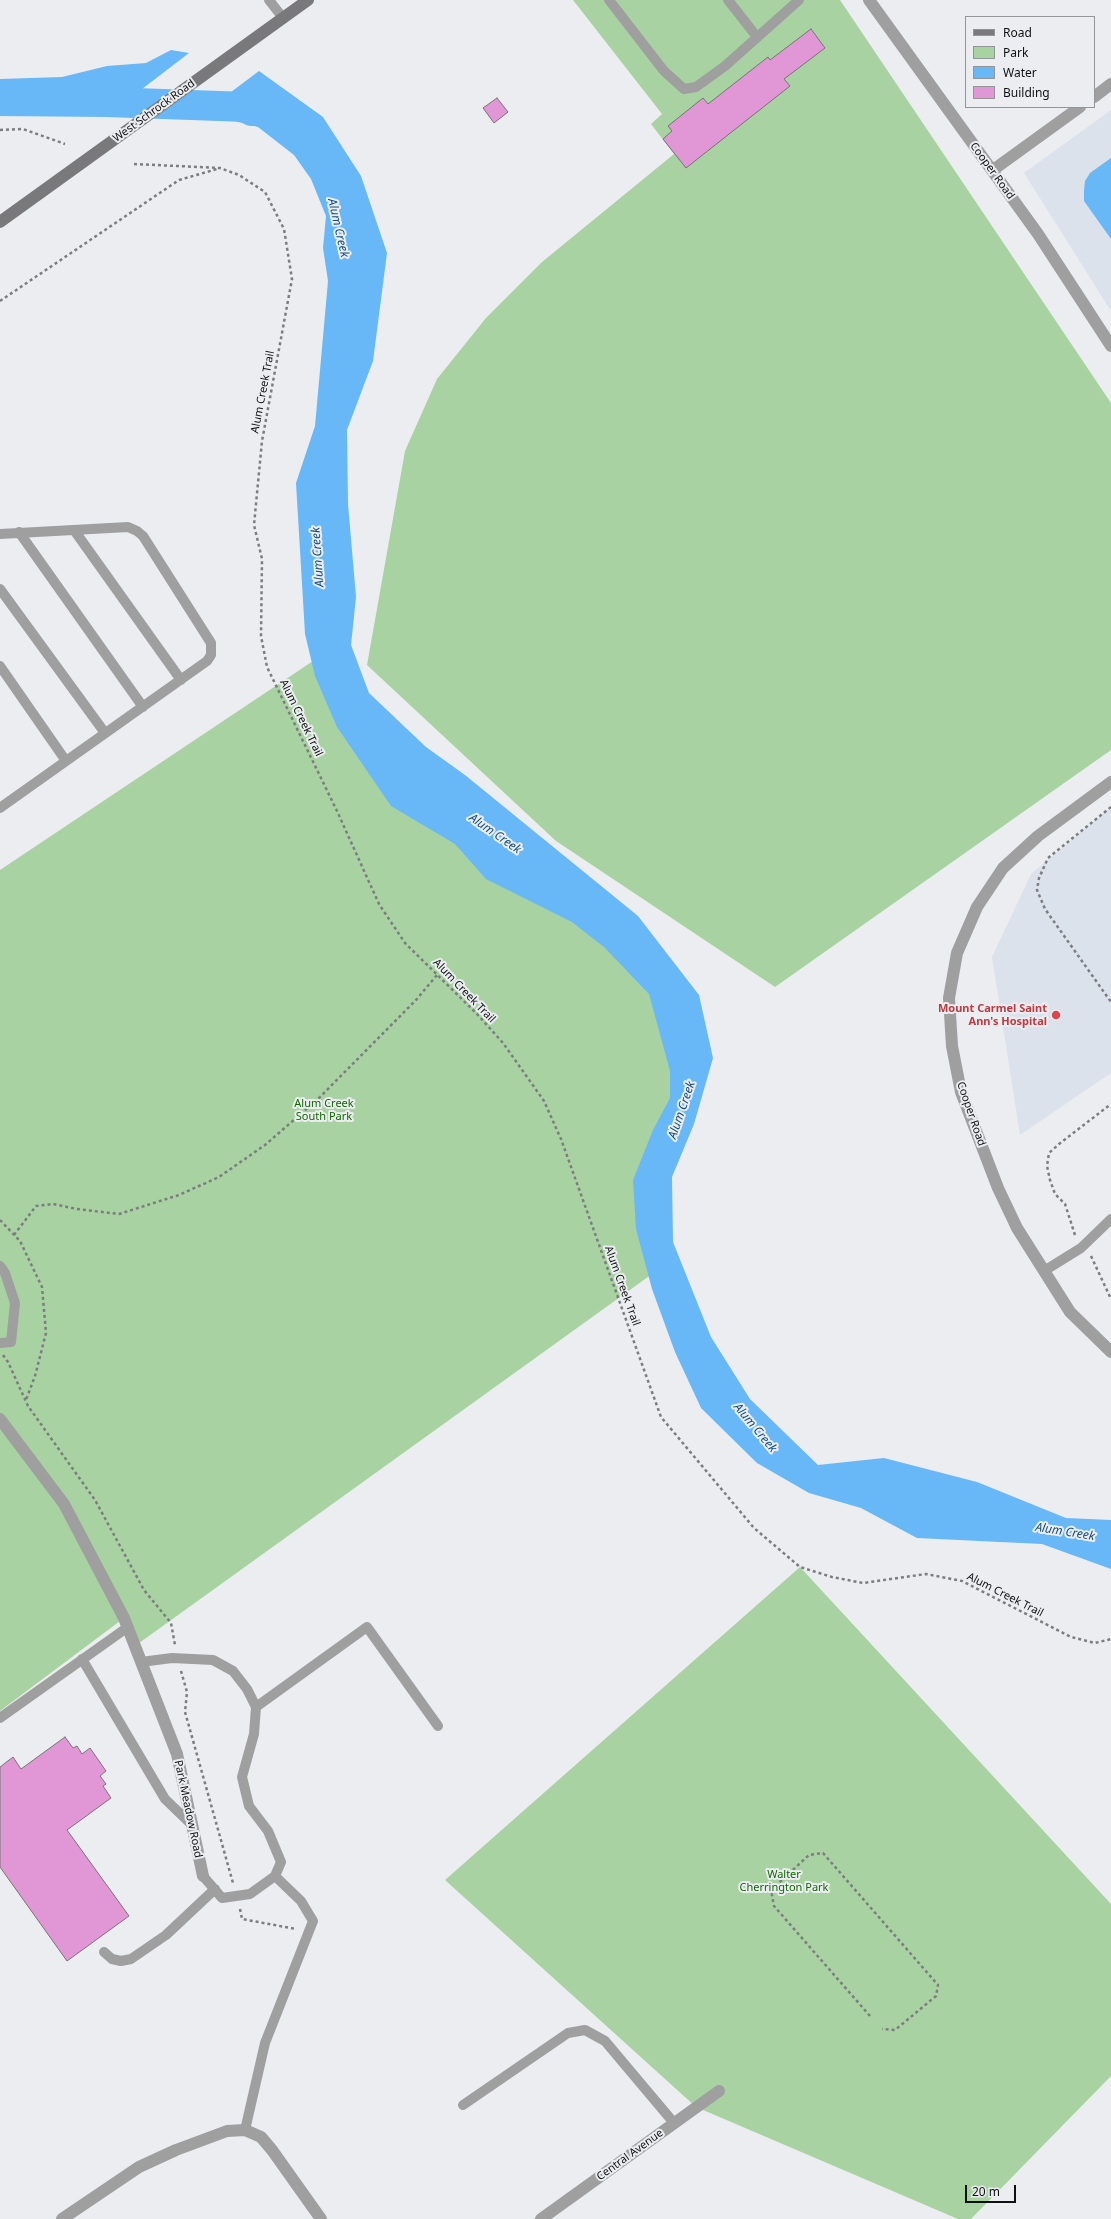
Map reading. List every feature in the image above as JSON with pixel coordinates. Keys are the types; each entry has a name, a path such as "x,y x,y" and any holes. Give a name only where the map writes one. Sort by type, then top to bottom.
{"main road":[{"name":"West Schrock Road","path":"0,222 308,0"}],"street":[{"name":"Cooper Road","path":"869,0 1038,234 1111,346"},
{"path":"1095,96 1111,84"},
{"path":"993,170 1079,108"},
{"name":"Cooper Road","path":"1111,782 1038,836 1003,868 977,907 957,953 949,998 952,1046 961,1092 998,1188 1017,1228 1070,1312 1111,1352"},
{"name":"Park Meadow Road","path":"0,1419 64,1504 128,1627 177,1754 203,1876"},
{"name":"Central Avenue","path":"541,2219 719,2091"},
{"path":"62,2219 139,2167 176,2150 227,2132 245,2130 261,2137 272,2150 321,2219"}],"lane":[{"path":"269,0 283,18"},
{"path":"609,0 664,71 684,89 696,87 799,0"},
{"path":"728,0 757,37"},
{"path":"0,534 128,527 137,530 143,536 211,643 211,655 207,661 0,808"},
{"path":"74,530 181,680"},
{"path":"19,532 143,706"},
{"path":"0,589 106,733"},
{"path":"0,666 66,761"},
{"path":"1044,1271 1083,1246 1111,1218"},
{"path":"0,1266 5,1273 15,1303 11,1342 0,1343"},
{"path":"0,1718 128,1627"},
{"path":"256,1707 367,1627 438,1726"},
{"path":"141,1662 172,1658 213,1660 233,1671 247,1689 256,1707 254,1734 242,1777 249,1806 268,1831 281,1862 275,1876 301,1900 313,1921 310,1932 282,1995 265,2043 245,2130"},
{"path":"82,1659 165,1799 192,1825"},
{"name":"Park Meadow Road","path":"203,1876 222,1898 250,1894 275,1876"},
{"path":"104,1952 112,1959 121,1961 130,1959 166,1936 215,1889"},
{"path":"463,2106 568,2033 585,2030 605,2041 674,2123"}],"path":[{"path":"0,130 23,129 65,144"},
{"name":"Alum Creek Trail","path":"134,164 220,168 239,175 265,192 284,229 292,279 262,441 254,525 262,559 261,636 268,667 337,811 378,904 405,943 503,1043 544,1101 561,1139 661,1417 754,1528 779,1551 800,1567 832,1578 863,1582 926,1574 962,1581 1071,1637 1095,1643 1111,1639"},
{"path":"0,301 179,180 220,168"},
{"path":"1111,807 1048,858 1039,878 1037,890 1045,909 1111,1002"},
{"path":"14,1235 36,1206 52,1204 77,1209 119,1214 179,1195 220,1177 265,1145 318,1099 416,1000 437,975"},
{"path":"1111,1104 1059,1144 1049,1154 1047,1166 1055,1194 1065,1204 1075,1236 1093,1258 1111,1299"},
{"path":"0,1220 20,1241 42,1286 46,1333 35,1376 26,1401"},
{"path":"870,2016 774,1906 772,1890 809,1855 823,1854 938,1985 936,1996 895,2030 882,2029"}],"shaded area":[{"path":"1111,110 1111,311 1024,173"},
{"name":"Mount Carmel Saint Ann's Hospital","path":"1111,807 1111,1073 1020,1135 992,957 1031,874"}],"green space":[{"path":"573,0 840,0 1111,403 1111,750 775,987 556,841 367,665 405,451 437,379 486,318 542,262 674,154 651,124 662,114"},
{"name":"Alum Creek South Park","path":"325,653 667,988 694,1079 656,1183 666,1264 135,1646 124,1618 0,1711 0,870"},
{"name":"Walter Cherrington Park","path":"800,1567 1111,1904 1111,2076 971,2219 958,2219 696,2107 445,1880"}],"water":[{"path":"171,50 189,53 112,112 23,105 0,107 0,79 62,77 107,66 146,63"},
{"path":"259,71 323,117 361,176 387,253 373,361 347,430 348,504 356,597 351,645 369,693 426,747 465,775 638,916 699,995 713,1058 694,1124 672,1177 673,1242 711,1337 750,1399 818,1465 884,1458 977,1482 1066,1518 1111,1520 1111,1569 1042,1544 917,1538 861,1508 809,1493 757,1463 701,1408 675,1352 652,1289 636,1229 633,1180 653,1130 670,1098 670,1071 649,994 604,947 572,922 486,879 455,844 391,806 337,727 315,676 305,634 296,483 315,426 328,281 323,248 326,216 311,179 294,155 258,127 203,113"},
{"path":"1111,158 1111,239 1084,201 1084,190 1085,181 1090,173"}],"building":[{"path":"811,29 825,48 784,79 790,86 686,168 663,139 672,131 668,126 703,98 708,104 768,57 770,60"},
{"path":"497,98 508,112 494,123 483,108"},
{"path":"65,1737 73,1748 77,1746 82,1754 90,1748 106,1771 100,1776 106,1784 103,1786 111,1798 67,1830 129,1916 67,1961 0,1867 0,1767 13,1757 21,1769"}],"waterway":[{"name":"Alum Creek","path":"0,101 107,102 247,107 252,111"}],"place":[{"name":"Mount Carmel Saint Ann's Hospital","path":"1056,1015"}]}
